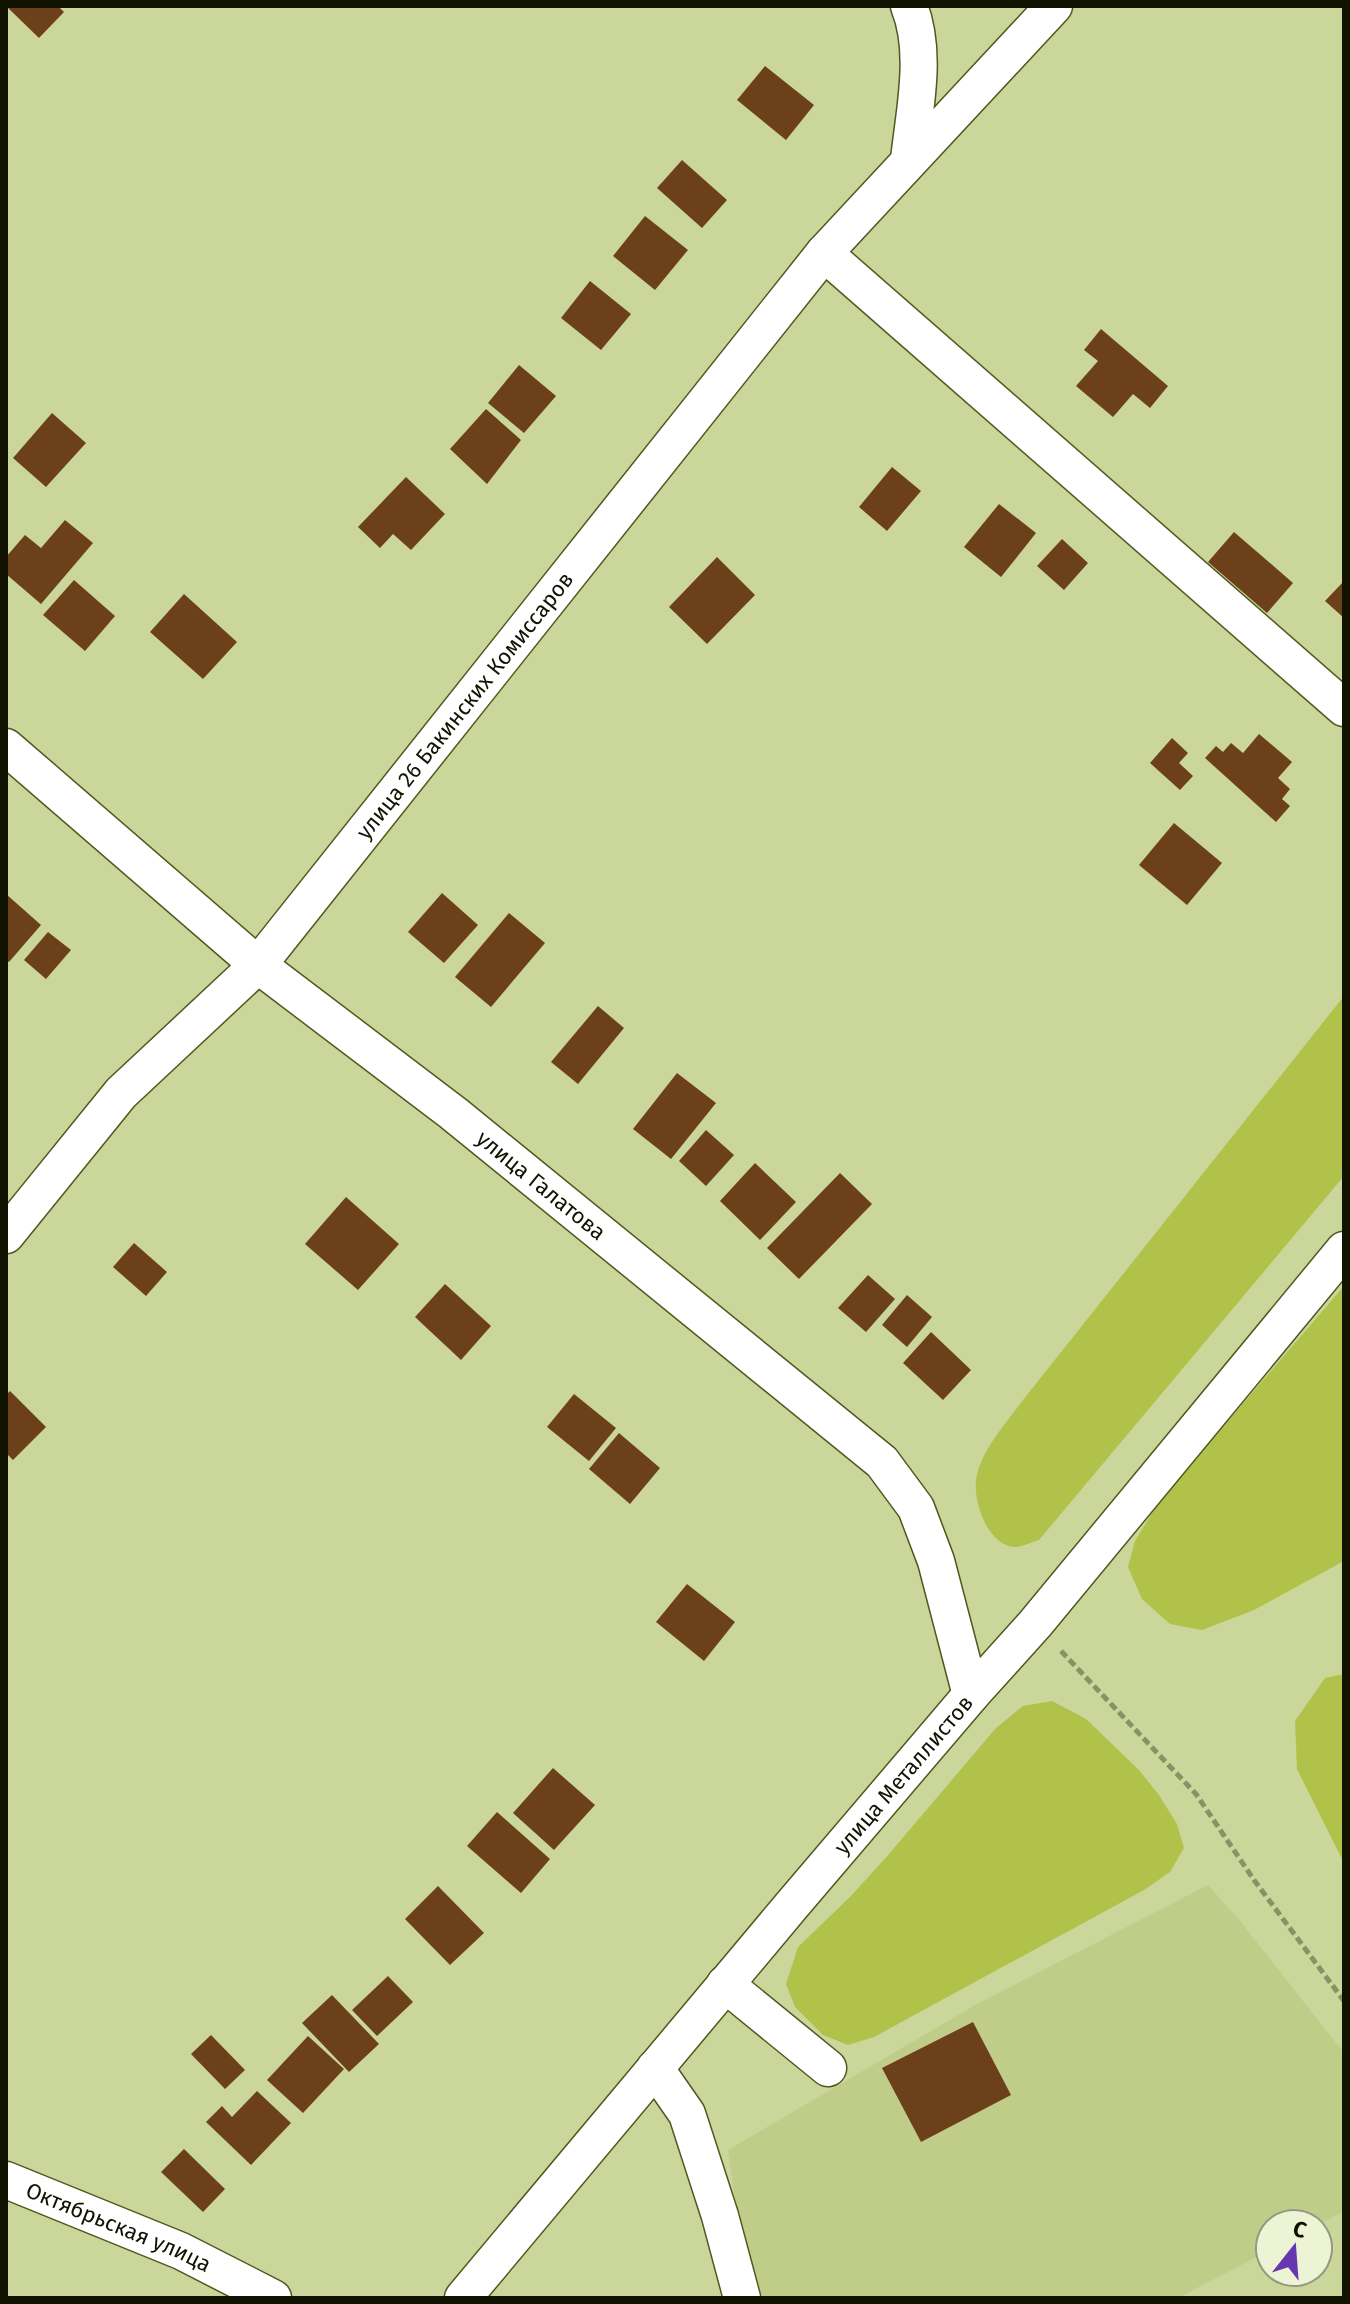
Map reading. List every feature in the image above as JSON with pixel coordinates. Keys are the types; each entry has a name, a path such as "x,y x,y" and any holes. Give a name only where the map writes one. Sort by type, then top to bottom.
{"street":[{"path":"909,6 914,19 918,75 909,160"},
{"name":"улица 26 Бакинских Комиссаров","path":"6,1235 121,1093 258,965 824,253 1054,6"},
{"path":"824,253 1344,708"},
{"name":"улица Галатова","path":"6,747 258,965 453,1113 882,1462 916,1508 936,1561 971,1695"},
{"name":"улица Металлистов","path":"463,2298 725,1984 1035,1624 1344,1250"},
{"path":"725,1984 828,2068"},
{"path":"655,2068 687,2114 720,2216 742,2298"},
{"name":"Октябрьская улица","path":"6,2180 181,2251 273,2298"}],"path":[{"path":"1035,1624 1196,1794 1254,1880 1344,2001"}],"shaded area":[{"path":"1208,1885 1344,2053 1344,2211 1334,2216 1334,2208 1254,2208 1254,2258 1178,2298 762,2298 740,2235 728,2150 977,2004"}],"green space":[{"path":"1344,996 1344,1176 1039,1540 1018,1547 1005,1545 989,1530 976,1496 977,1475 990,1445"},
{"path":"1344,1286 1344,1561 1254,1610 1202,1630 1170,1624 1142,1599 1128,1567 1135,1541 1160,1500"},
{"path":"1344,1674 1344,1863 1297,1769 1295,1721 1325,1678"},
{"path":"1052,1701 1086,1719 1139,1770 1159,1795 1177,1824 1184,1848 1170,1872 1144,1890 874,2037 848,2045 823,2035 795,2007 786,1984 798,1947 889,1854 996,1728 1023,1706"}],"building":[{"path":"6,6 58,6 64,12 39,38"},
{"path":"765,66 814,105 786,140 737,100"},
{"path":"682,160 727,200 702,228 657,188"},
{"path":"645,216 688,250 655,290 613,256"},
{"path":"590,281 631,314 601,350 561,318"},
{"path":"1101,329 1168,386 1150,408 1133,394 1113,417 1076,386 1098,361 1084,350"},
{"path":"519,365 556,396 524,433 488,403"},
{"path":"486,409 521,440 487,484 450,449"},
{"path":"52,413 86,443 46,487 13,458"},
{"path":"892,467 921,491 887,531 859,507"},
{"path":"406,477 445,514 411,550 393,534 380,548 358,527"},
{"path":"999,504 1036,533 1001,577 964,547"},
{"path":"65,520 93,543 41,604 6,574 6,557 25,535 41,548"},
{"path":"1234,532 1293,583 1267,613 1208,562"},
{"path":"1062,539 1088,563 1064,590 1037,566"},
{"path":"717,557 755,595 707,644 669,607"},
{"path":"74,580 115,616 85,651 43,615"},
{"path":"1344,581 1344,618 1325,601"},
{"path":"184,594 237,642 203,679 150,632"},
{"path":"1259,734 1292,762 1278,778 1290,789 1282,799 1290,806 1276,822 1205,758 1216,746 1223,752 1231,743 1243,753"},
{"path":"1172,738 1188,753 1179,763 1193,776 1180,790 1150,763"},
{"path":"1174,823 1222,863 1187,905 1139,865"},
{"path":"442,893 478,925 444,963 408,932"},
{"path":"6,894 41,925 9,962 6,960"},
{"path":"509,913 545,943 491,1007 455,977"},
{"path":"48,932 71,950 46,979 24,960"},
{"path":"598,1006 624,1028 578,1084 551,1062"},
{"path":"677,1073 716,1103 671,1159 633,1129"},
{"path":"706,1130 734,1155 706,1186 679,1161"},
{"path":"755,1163 796,1202 760,1240 720,1201"},
{"path":"840,1173 872,1204 799,1279 767,1248"},
{"path":"346,1197 399,1244 358,1290 305,1244"},
{"path":"134,1243 167,1272 146,1296 113,1267"},
{"path":"868,1275 895,1299 866,1332 838,1308"},
{"path":"445,1284 491,1326 461,1360 415,1317"},
{"path":"907,1295 932,1317 907,1347 882,1325"},
{"path":"931,1332 971,1370 943,1400 903,1363"},
{"path":"10,1391 46,1427 13,1460 6,1453 6,1395"},
{"path":"574,1394 616,1428 589,1461 547,1427"},
{"path":"619,1433 660,1468 630,1504 589,1469"},
{"path":"687,1584 735,1622 704,1661 656,1622"},
{"path":"553,1768 595,1805 554,1850 513,1813"},
{"path":"497,1812 550,1859 521,1893 467,1846"},
{"path":"438,1886 484,1933 450,1965 405,1919"},
{"path":"388,1976 413,2002 377,2036 352,2010"},
{"path":"332,1995 379,2044 349,2072 302,2023"},
{"path":"973,2022 1011,2095 921,2142 882,2068"},
{"path":"211,2035 245,2070 225,2089 191,2054"},
{"path":"308,2036 344,2069 303,2113 267,2080"},
{"path":"257,2091 291,2123 251,2165 206,2122 222,2106 232,2117"},
{"path":"184,2149 225,2189 203,2212 161,2172"}]}
